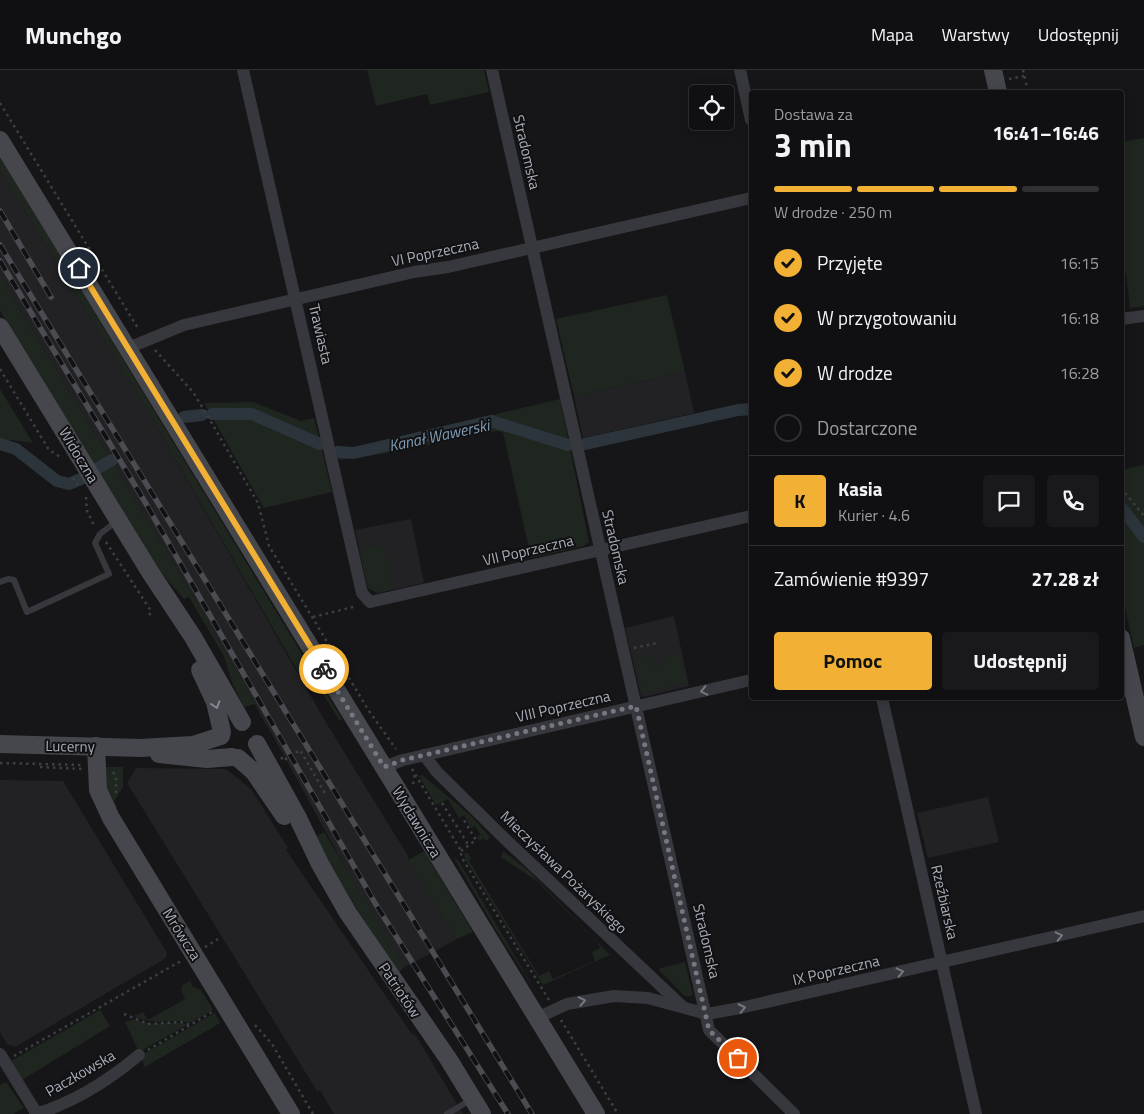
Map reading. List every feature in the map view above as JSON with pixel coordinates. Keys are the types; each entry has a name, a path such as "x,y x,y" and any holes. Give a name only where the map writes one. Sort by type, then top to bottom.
{"main road":[{"path":"993,70 998,90"},
{"name":"Wydawnicza","path":"0,140 596,1114"},
{"name":"Widoczna","path":"0,327 193,637 242,722"},
{"name":"Widoczna","path":"157,582 215,702 221,734"},
{"path":"1124,651 1144,737"},
{"path":"242,722 254,729 257,744 247,756 235,758 221,746 221,734 230,723 242,722"},
{"name":"Lucerny","path":"187,751 221,734"},
{"name":"Lucerny","path":"0,744 140,748 187,751 222,759 235,758"},
{"name":"Patriotów","path":"257,744 348,913 449,1060 482,1114"},
{"name":"Mrówcza","path":"96,746 98,790 111,818 291,1114"},
{"name":"Patriotów","path":"235,758 254,772 320,864"}],"street":[{"name":"Trawiasta","path":"243,70 362,593 370,602"},
{"name":"Stradomska","path":"492,70 599,550 707,1014 709,1030 794,1114"},
{"path":"740,70 749,111"},
{"name":"VI Poprzeczna","path":"128,348 184,325 749,198"},
{"path":"1124,319 1144,316"},
{"name":"VII Poprzeczna","path":"370,602 749,516"},
{"name":"VIII Poprzeczna","path":"384,767 424,755 749,680"},
{"name":"Rzeźbiarska","path":"882,700 976,1114"},
{"name":"Mieczysława Pożaryskiego","path":"424,755 437,772 504,838 684,1009"},
{"name":"IX Poprzeczna","path":"537,1018 554,1008 593,999 632,996 648,998 707,1014 1144,916"},
{"name":"Paczkowska","path":"36,1114 70,1100 120,1071 139,1055"},
{"path":"2,1058 36,1114"}],"lane":[{"path":"0,582 8,579 14,580 27,612 109,574 95,543 100,534 119,520"},
{"path":"447,1114 472,1098"}],"path":[{"path":"1007,70 1009,80 1024,76"},
{"path":"1022,70 1028,90"},
{"path":"0,103 139,331 193,392 258,503 270,546 369,711 415,774 461,851 462,858 618,1114"},
{"path":"0,370 49,450 69,462"},
{"path":"73,478 79,487"},
{"path":"80,479 83,485"},
{"path":"85,491 87,512 151,611 149,616"},
{"path":"1124,492 1144,516"},
{"path":"313,617 370,602"},
{"path":"623,651 657,643"},
{"path":"286,759 300,750 326,795"},
{"path":"0,763 88,765"},
{"path":"442,803 469,846"},
{"path":"461,851 476,840 462,817"},
{"path":"200,950 218,939"},
{"path":"2,1058 184,960"},
{"path":"139,1055 215,1010"},
{"path":"124,1014 148,1024 181,1022 190,1025"}],"shaded area":[{"path":"367,70 484,70 489,92 430,105 427,94 376,106"},
{"path":"1144,138 1144,306 1130,308 1124,267 1124,141"},
{"path":"0,157 342,719 340,721 315,682 307,687 150,415 0,170"},
{"path":"0,170 150,415 325,721 457,939 405,967 361,896 278,745 174,564 0,276"},
{"path":"0,276 174,564 255,704 244,707 233,685 224,656 189,597 184,599 158,569 0,311"},
{"path":"667,295 685,372 574,396 556,319"},
{"path":"685,372 694,413 583,438 574,396"},
{"path":"0,389 33,443 11,440 0,448"},
{"path":"560,399 589,542 584,546 531,558 503,432 496,431 396,452 339,460 336,445 347,448 364,445"},
{"path":"253,402 301,421 314,418 332,492 264,508 204,403"},
{"path":"736,406 749,406 749,415 736,416 586,450 583,438"},
{"path":"1144,465 1144,645 1134,648 1124,603 1124,469"},
{"path":"411,519 424,583 378,593 368,588 355,530"},
{"path":"383,544 394,589 378,593 368,588 359,550"},
{"path":"674,616 689,686 644,697 641,696 625,628"},
{"path":"653,654 656,666 666,663 665,658 680,654 686,683 643,693 635,658"},
{"path":"105,767 123,767 123,787 114,801 117,807 113,809 105,789"},
{"path":"136,768 226,769 251,789 288,848 286,850 411,1033 416,1036 463,1114 334,1114 320,1090 317,1091 127,783"},
{"path":"422,775 470,815 490,837 487,841 483,838 480,841 477,837 481,835 475,826 471,828 464,815 459,818 448,799 436,805 419,776"},
{"path":"0,780 63,781 167,953 166,958 15,1047 7,1044 0,1032"},
{"path":"988,797 999,842 928,858 917,813"},
{"path":"324,832 405,967 399,972 360,914 314,838"},
{"path":"424,851 473,932 457,939 408,860"},
{"path":"503,851 529,871 610,955 543,985 465,859 464,853 468,853 471,859 469,861 539,976 549,971 553,979 595,961 592,952 600,948 597,942 537,881 501,857"},
{"path":"454,858 458,860 538,995 496,930"},
{"path":"685,962 693,995 686,997 658,969"},
{"path":"190,981 193,987 201,990 213,1010 190,1023 183,1021 150,1021 134,1016 143,1012 148,1020 185,999 181,990 183,985"},
{"path":"100,1010 110,1026 22,1080 11,1061"},
{"path":"215,1013 220,1023 145,1067 140,1056"},
{"path":"135,1019 149,1023 181,1023 187,1025 139,1052 125,1022"},
{"path":"6,1082 24,1108 13,1114 0,1114 0,1085"}],"waterway":[{"name":"Kanał Wawerski","path":"585,444 749,409"},
{"name":"Kanał Wawerski","path":"212,414 252,414 320,444"},
{"name":"Kanał Wawerski","path":"184,417 202,415"},
{"name":"Kanał Wawerski","path":"338,452 354,453 491,421 568,445"},
{"name":"Kanał Wawerski","path":"0,444 16,449 57,481 69,484 83,478"},
{"name":"Kanał Wawerski","path":"98,468 112,460"},
{"name":"Kanał Wawerski","path":"1124,511 1144,537"}],"railway":[{"path":"0,211 51,297"},
{"path":"0,245 532,1114"},
{"path":"0,261 145,502 375,903 508,1114"}],"way so far":[{"path":"324,669 384,767 403,760 636,706 707,1014 709,1030 738,1058"}],"route":[{"path":"79,268 324,669"}]}
